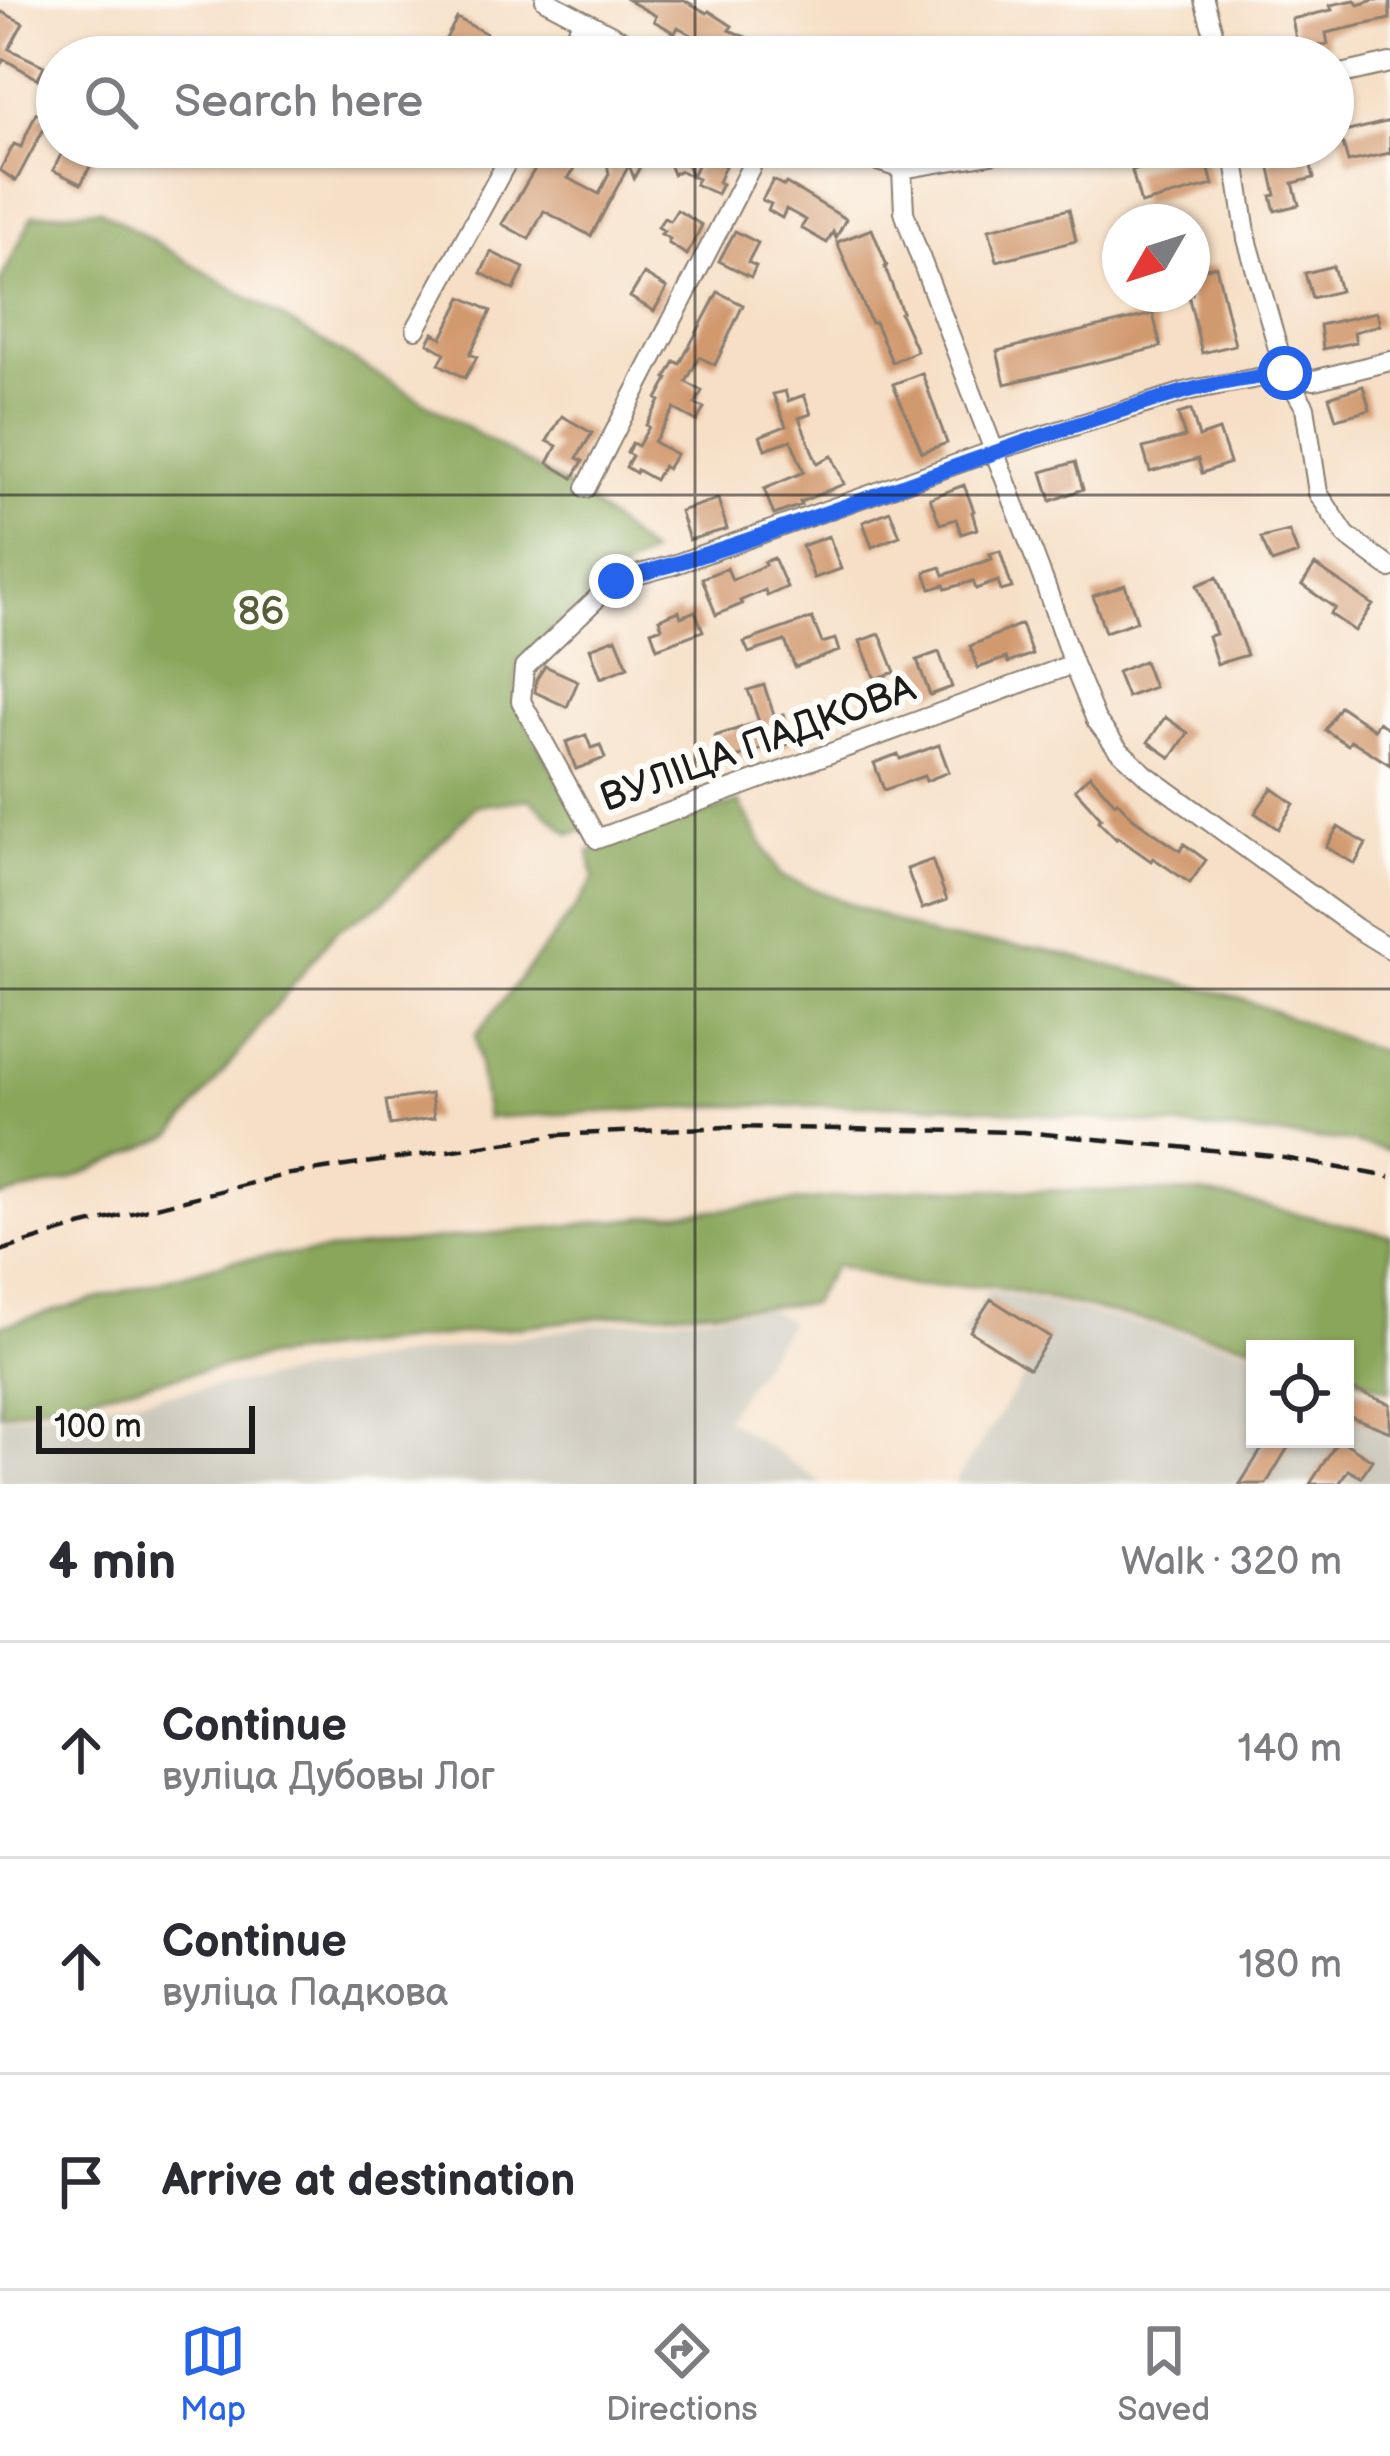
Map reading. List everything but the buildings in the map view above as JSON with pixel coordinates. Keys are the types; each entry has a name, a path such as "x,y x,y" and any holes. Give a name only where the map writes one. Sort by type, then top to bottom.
{"street":[{"path":"545,0 613,36"},
{"path":"1204,0 1214,36"},
{"path":"575,36 583,20"},
{"path":"1354,71 1390,63"},
{"path":"416,329 504,168"},
{"path":"586,488 750,168"},
{"path":"899,168 908,168"},
{"path":"1235,168 1247,239 1285,373 1305,407 1318,493 1346,536 1390,568"},
{"path":"902,169 904,212 1096,720 1146,775 1390,949"},
{"path":"993,452 1191,390 1285,373 1314,380 1390,361"},
{"name":"ВУЛІЦА ПАДКОВА","path":"993,452 616,581 524,668 521,700 597,839 1072,664"}],"shaded area":[{"path":"989,1291 1246,1348 1246,1448 1354,1448 1354,1386 1390,1400 1390,1484 954,1484 1026,1374 961,1334"},
{"path":"767,1309 790,1321 725,1418 824,1484 0,1484 0,1417 594,1325"}],"green space":[{"name":"86","path":"99,209 581,495 650,554 611,577 518,661 514,701 586,830 570,834 530,799 476,806 382,903 336,931 173,1135 67,1181 0,1197 0,282 33,215"},
{"path":"739,802 781,876 937,938 1039,948 1237,997 1390,1056 1390,1151 1350,1142 946,1105 715,1106 487,1118 475,1036 594,879 589,851"},
{"path":"924,1188 1206,1193 1390,1235 1390,1391 1354,1377 1354,1340 1246,1344 990,1286 911,1286 835,1265 810,1304 619,1315 268,1357 0,1414 0,1326 231,1261"}],"railway":[{"path":"0,1251 284,1175 557,1135 726,1127 1023,1132 1273,1156 1390,1177"}],"route":[{"path":"616,581 1191,390 1285,373"}]}
